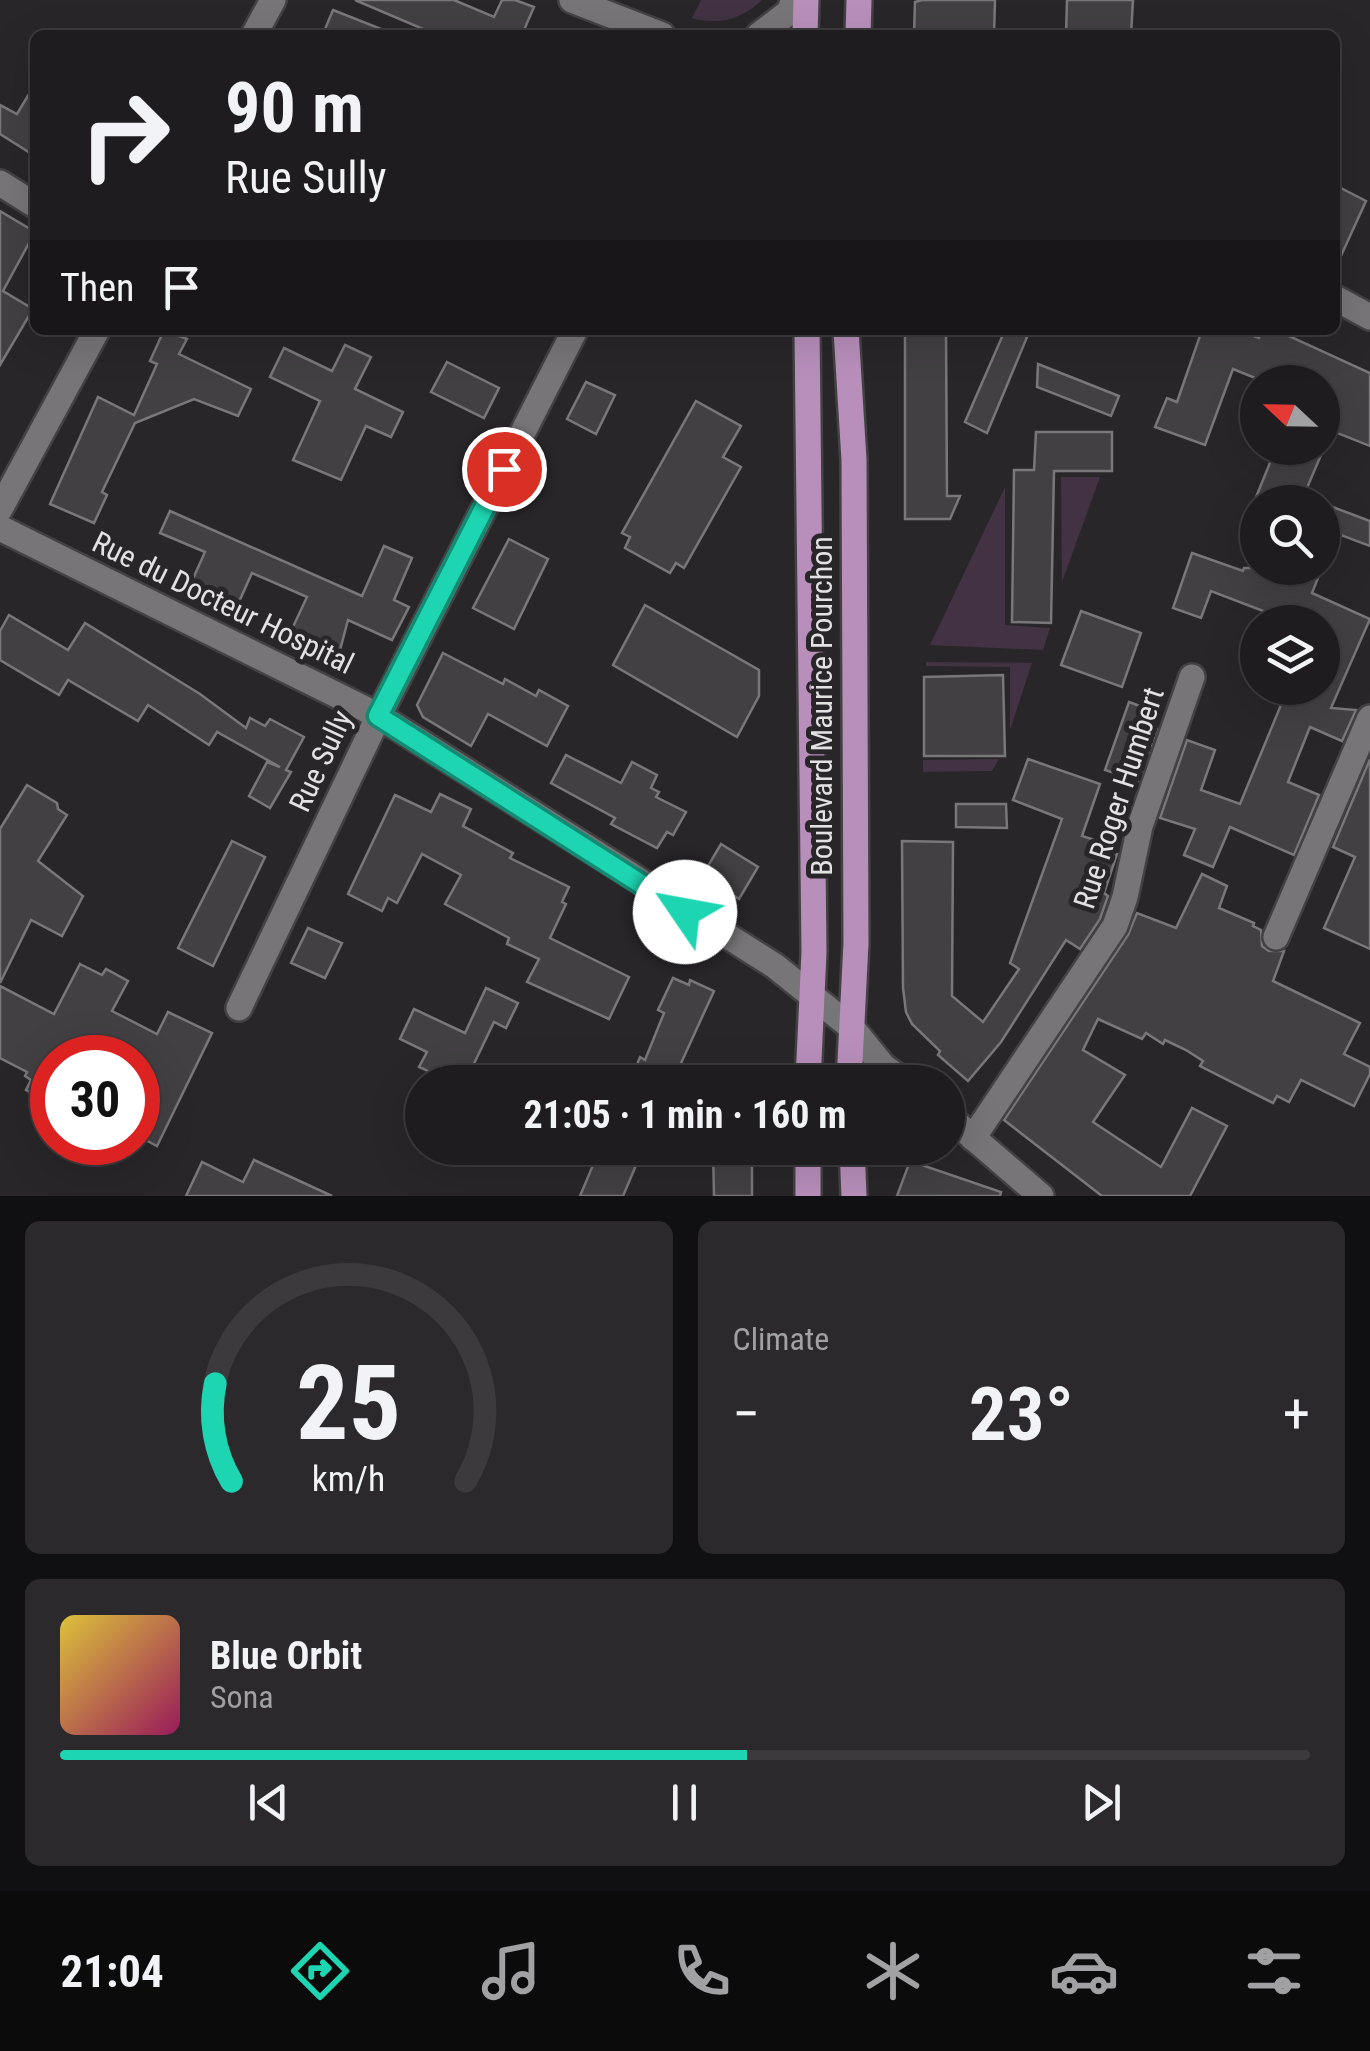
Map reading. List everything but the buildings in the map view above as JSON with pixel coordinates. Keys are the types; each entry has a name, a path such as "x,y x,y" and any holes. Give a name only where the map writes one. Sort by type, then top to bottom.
{"main road":[{"path":"805,30 806,0"},
{"path":"858,0 858,30"},
{"name":"Boulevard Maurice Pourchon","path":"807,335 814,952 809,1065"},
{"name":"Boulevard Maurice Pourchon","path":"846,335 854,460 856,943 850,1065"},
{"path":"808,1165 808,1196"},
{"path":"853,1165 854,1196"}],"street":[{"path":"257,30 272,0"},
{"path":"572,0 649,30"},
{"path":"765,30 788,12 794,0"},
{"path":"0,183 30,202"},
{"path":"1340,301 1370,317"},
{"path":"0,510 94,335"},
{"name":"Rue Sully","path":"239,1008 378,716 572,335"},
{"name":"Rue du Docteur Hospital","path":"0,528 378,716 811,992 852,1028 882,1065"},
{"name":"Rue Roger Humbert","path":"973,1138 1115,926 1126,897 1140,826 1192,676"},
{"path":"1276,936 1370,718"},
{"path":"965,1131 1042,1196"}],"shaded area":[{"path":"701,0 762,0 738,16 712,21 692,18"},
{"path":"1061,477 1100,477 1062,582"},
{"path":"1005,487 1005,625 1050,628 1043,650 930,645"},
{"path":"926,662 1032,663 1010,730 1010,667 926,666"},
{"path":"999,759 992,771 923,772 923,760"}],"route":[{"path":"504,469 378,716 685,912"}]}
